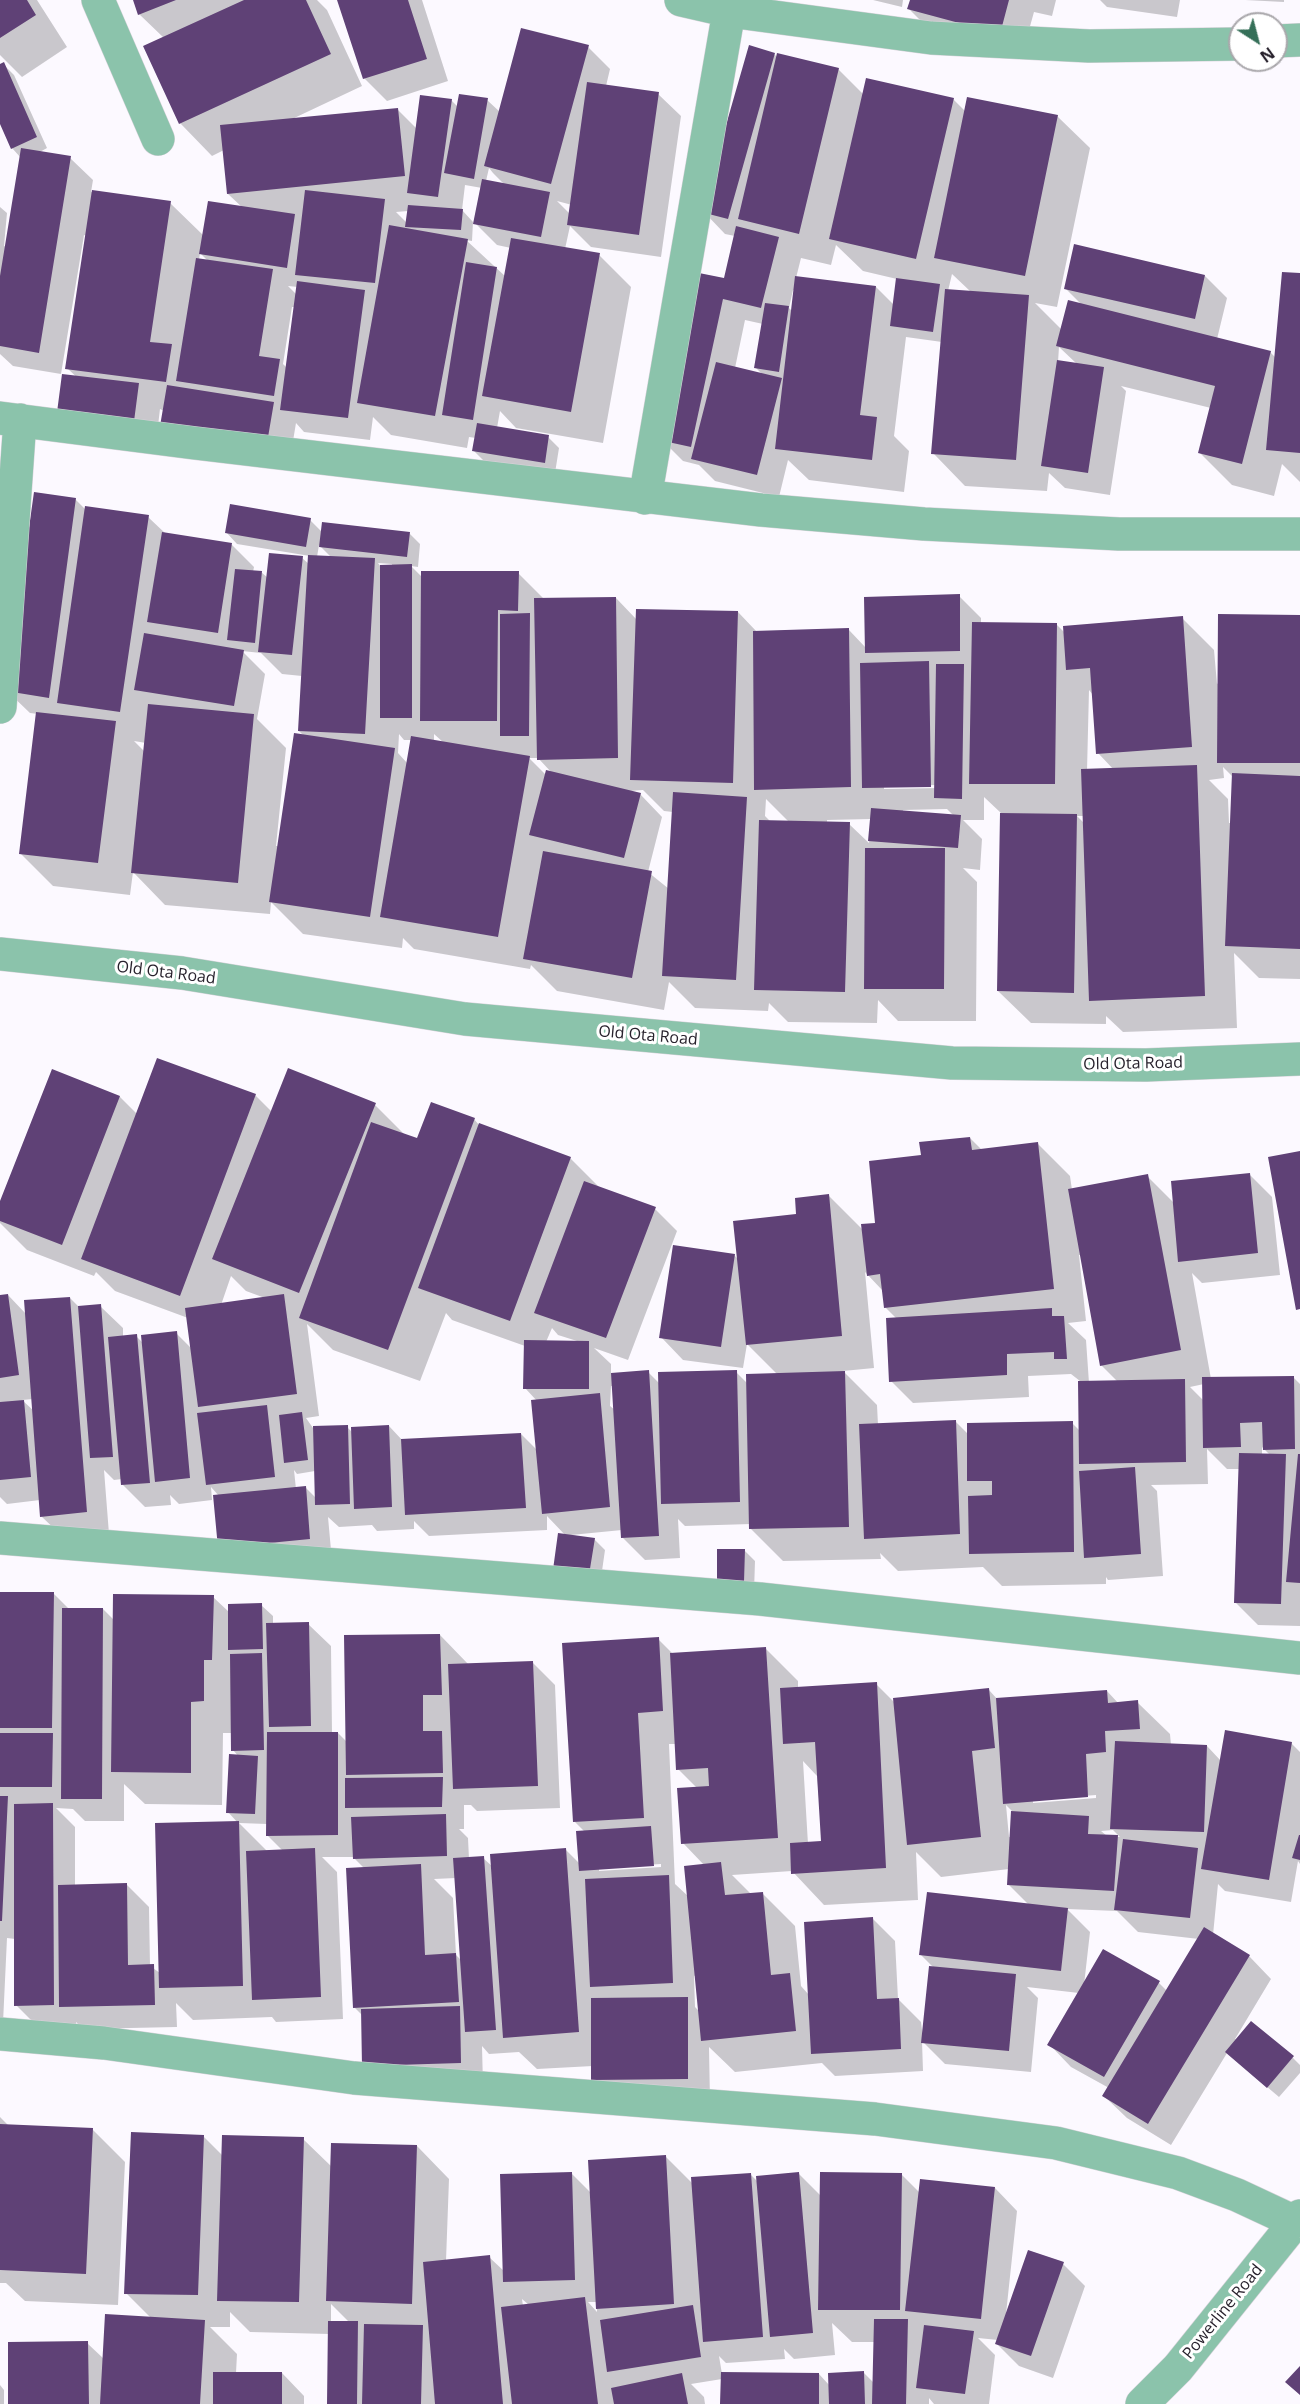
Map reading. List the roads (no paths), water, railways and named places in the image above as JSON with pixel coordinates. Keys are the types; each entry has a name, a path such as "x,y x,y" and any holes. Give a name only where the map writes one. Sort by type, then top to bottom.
{"street":[{"path":"98,0 158,139"},
{"path":"681,0 729,11 931,38 1089,46 1228,44"},
{"path":"645,498 729,11"},
{"path":"0,707 10,419 645,498 924,524 1119,534 1300,534"},
{"name":"Old Ota Road","path":"0,954 182,974 465,1019 952,1063 1135,1065 1300,1059"},
{"path":"0,1538 760,1599 1300,1658"},
{"path":"0,2034 104,2043 354,2078 875,2119 1056,2143 1178,2172 1298,2219"},
{"name":"Powerline Road","path":"1142,2404 1178,2368 1298,2219"}]}
